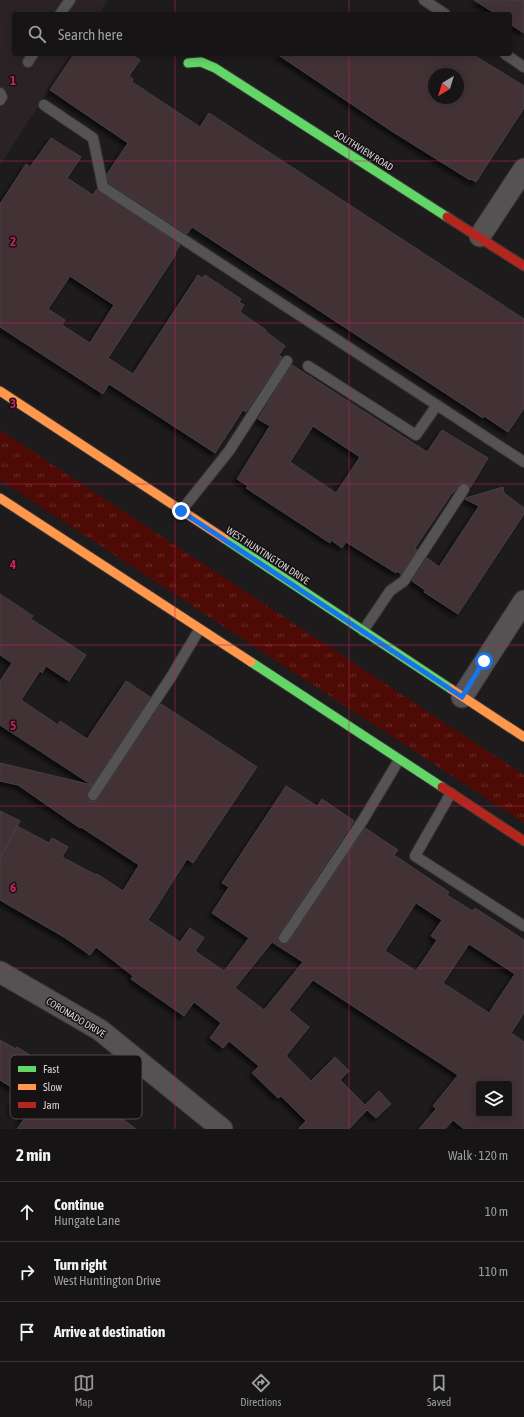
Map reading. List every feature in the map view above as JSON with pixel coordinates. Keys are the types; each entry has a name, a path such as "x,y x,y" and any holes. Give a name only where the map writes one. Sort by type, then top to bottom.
{"main road":[{"name":"SOUTHVIEW ROAD","path":"188,63 201,62 215,68 480,236 524,266"},
{"name":"WEST HUNTINGTON DRIVE","path":"0,391 524,737"},
{"path":"0,498 199,630 524,841"}],"street":[{"path":"480,236 524,169"},
{"path":"462,697 524,601"},
{"name":"CORONADO DRIVE","path":"0,972 100,1030 131,1055"},
{"name":"CORONADO DRIVE","path":"142,1064 222,1129"}],"lane":[{"path":"61,12 70,0"},
{"path":"424,0 442,12"},
{"path":"508,56 524,67"},
{"path":"0,93 2,97 0,100"},
{"path":"44,105 93,138 103,187 524,462"},
{"path":"181,511 229,451 287,361"},
{"path":"308,366 416,435 437,405"},
{"path":"363,631 390,591 404,581 464,489"},
{"path":"93,795 171,677 199,630"},
{"path":"284,938 363,820 399,760"},
{"path":"451,793 414,856 524,926"}],"shaded area":[{"path":"0,0 108,0 100,12 12,12 12,56 71,56 0,165"}],"green space":[{"path":"0,430 524,775 524,823 0,480"}],"building":[{"path":"474,0 524,0 524,33 512,25 512,12 493,12"},
{"path":"73,56 134,56 140,60 129,76 133,79 132,82 200,127 209,113 524,319 524,408 508,432 484,416 483,418 192,227 187,234 109,183 107,174 128,143 50,90"},
{"path":"280,56 475,56 524,86 524,108 476,182 471,179 470,180 390,130"},
{"path":"51,138 81,157 67,178 93,195 97,189 180,245 175,253 176,254 108,358 133,374 198,275 202,278 205,275 241,299 239,302 244,305 240,312 266,330 265,331 285,346 279,355 282,357 246,412 243,410 215,453 109,384 103,394 0,327 0,204 26,164 30,167","holes":["70,276 114,305 90,343 62,325 65,320 48,309"]},
{"path":"292,365 427,452 442,430 488,458 470,488 467,483 461,483 452,493 415,548 417,550 401,574 397,571 396,573 346,542 342,548 331,540 330,543 246,488 248,486 237,479 270,426 258,419","holes":["313,426 360,457 336,493 290,462"]},
{"path":"503,487 504,493 524,508 524,514 458,614 424,592 425,590 412,581 427,558 439,567 479,506 465,499"},
{"path":"0,594 33,616 31,619 86,655 69,681 46,666 42,673 40,671 21,700 58,725 60,721 87,739 126,681 150,697 92,785 0,725 0,681 12,663 0,655"},
{"path":"161,704 257,767 193,863 187,859 148,920 180,942 190,928 204,938 195,951 224,971 249,938 212,913 229,887 222,883 286,786 317,806 322,799 354,821 279,934 278,941 284,944 289,942 365,828 398,850 394,855 449,892 447,895 472,911 475,908 524,940 524,1013 511,1033 524,1042 524,1129 464,1129 453,1120 445,1129 419,1129 436,1109 433,1106 458,1075 313,980 289,1010 309,1027 286,1056 311,1081 335,1057 349,1071 340,1080 365,1105 379,1091 391,1104 376,1118 367,1110 349,1129 298,1129 306,1121 281,1096 278,1098 252,1073 259,1066 229,1041 223,1048 210,1038 221,1023 194,1002 184,1016 131,979 133,976 96,947 90,955 64,937 0,900 0,858 17,826 49,843 52,838 68,847 62,857 96,875 97,874 123,891 139,865 81,827 80,828 18,785 0,781 0,763 92,785 87,792 87,798 90,801 96,801","holes":["416,903 442,920 431,936 437,940 416,971 385,951","272,942 303,962 264,1010 235,988","469,944 515,974 489,1013 443,983"]},
{"path":"0,811 20,821 0,858"},
{"path":"0,1040 16,1049 17,1047 30,1055 10,1055 10,1086 0,1080"},
{"path":"24,1119 122,1119 136,1129 17,1129"}],"traffic: fast":[{"path":"188,63 201,62 215,68 447,217"},
{"path":"225,539 451,689"},
{"path":"251,662 442,787"}],"traffic: slow":[{"path":"0,391 225,539"},
{"path":"0,498 251,662"},
{"path":"451,689 524,737"}],"traffic: jam":[{"path":"447,217 524,266"},
{"path":"442,787 524,841"}],"route":[{"path":"181,511 462,697 484,661"}]}
